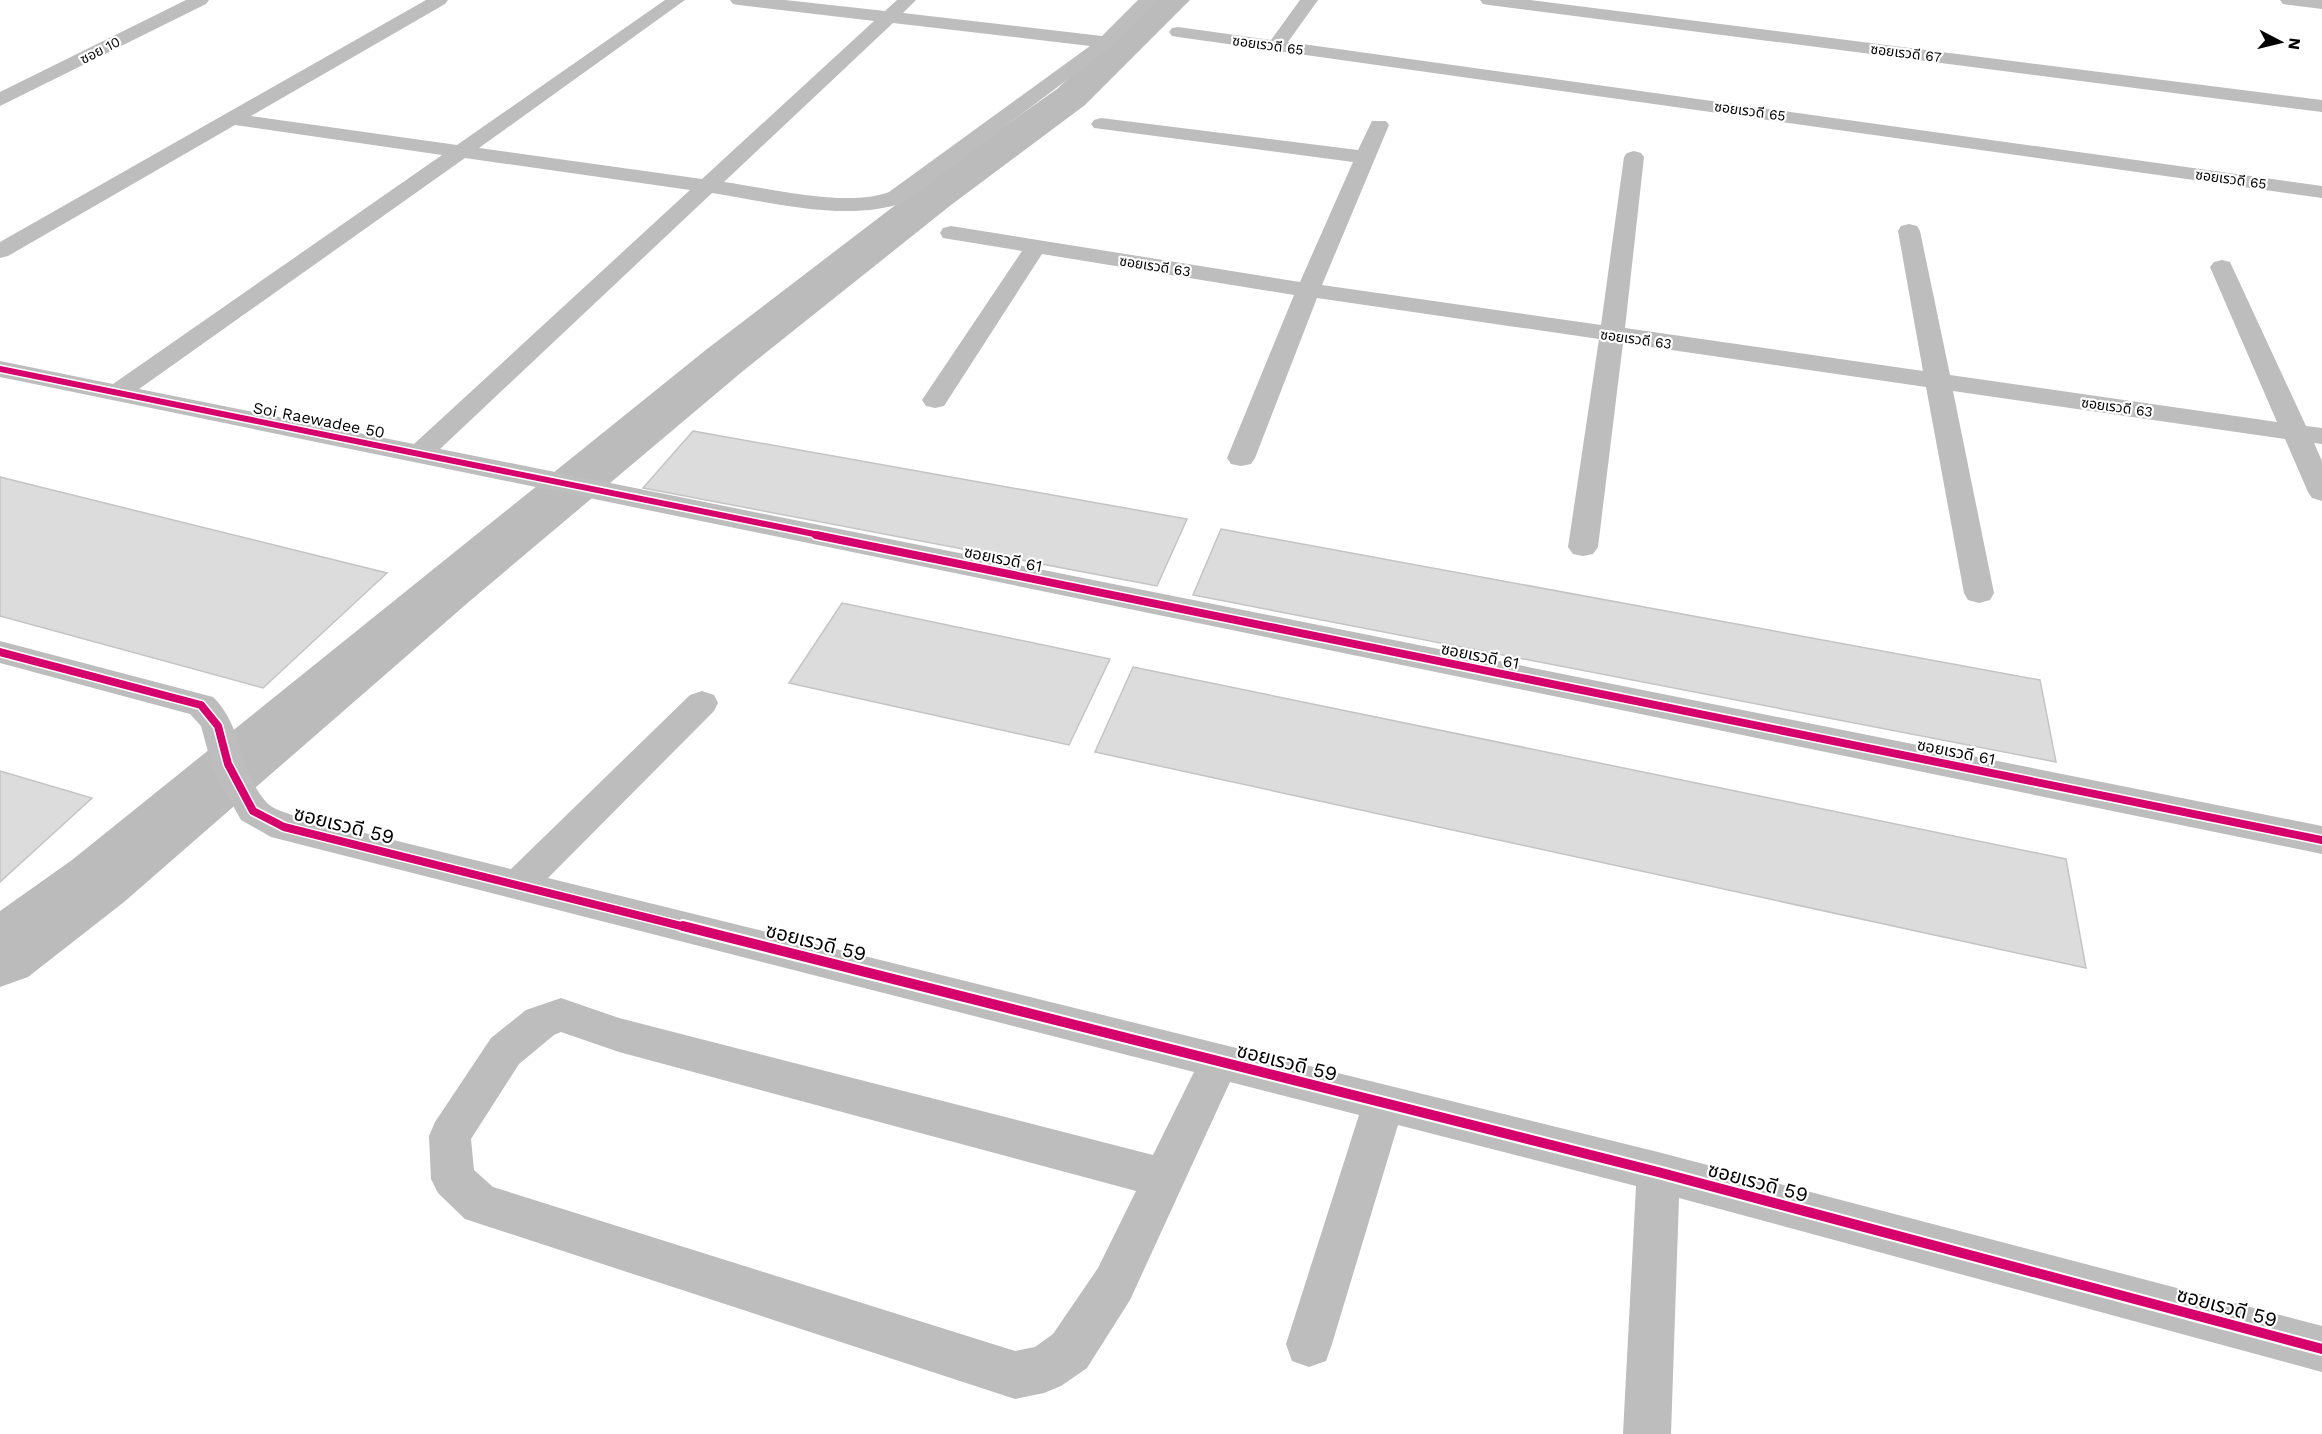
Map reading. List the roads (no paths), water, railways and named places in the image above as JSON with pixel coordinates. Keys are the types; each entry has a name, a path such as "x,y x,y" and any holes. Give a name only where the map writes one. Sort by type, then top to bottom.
{"street":[{"name":"ซอย 10","path":"0,100 200,0"},
{"path":"0,251 439,0"},
{"path":"117,393 676,0"},
{"path":"739,0 1106,42"},
{"path":"419,454 907,0"},
{"path":"233,118 847,206 881,203 897,197 1037,95 1106,42 1148,0"},
{"path":"1276,46 1310,0"},
{"name":"ซอยเรวดี 67","path":"1489,0 2322,106"},
{"path":"2289,0 2322,4"},
{"name":"ซอยเรวดี 65","path":"1178,32 2322,192"},
{"path":"1101,124 1364,157"},
{"path":"1241,458 1308,290 1379,125"},
{"path":"1583,547 1634,157"},
{"path":"1909,231 1979,593"},
{"name":"ซอยเรวดี 63","path":"951,233 1308,290 2322,436"},
{"path":"936,400 1035,248"},
{"path":"2222,267 2322,492"},
{"name":"Soi Raewadee 50","path":"0,369 632,498"},
{"name":"ซอยเรวดี 61","path":"632,498 2322,840"},
{"name":"ซอยเรวดี 59","path":"0,652 201,705 214,716 221,731 228,763 249,802 259,816 284,827 1658,1173 2322,1349"},
{"path":"518,885 702,703"},
{"path":"1164,1178 619,1035 561,1015 540,1022 505,1051 450,1136 453,1179 480,1204 1015,1375 1044,1369 1070,1351 1114,1284 1219,1062"},
{"path":"1309,1344 1384,1103"},
{"path":"1647,1434 1658,1173"}],"waterway":[{"path":"0,954 98,881 449,586 725,360 935,196 1071,97 1172,0"}]}
